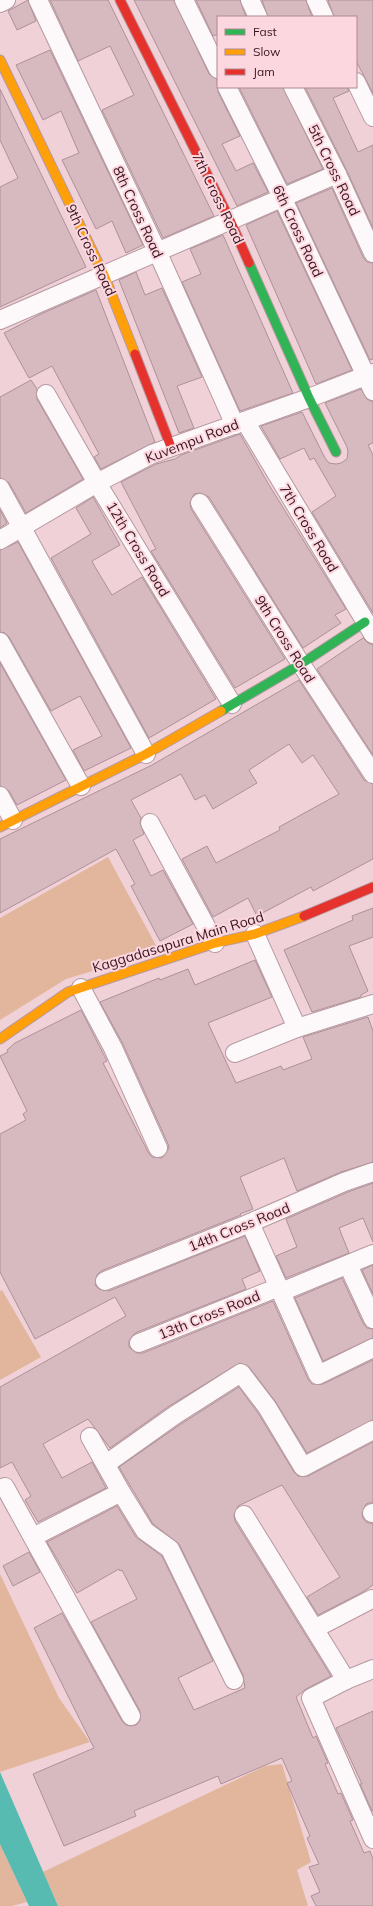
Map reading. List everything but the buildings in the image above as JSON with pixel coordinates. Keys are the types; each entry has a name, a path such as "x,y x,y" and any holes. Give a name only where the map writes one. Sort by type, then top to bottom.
{"street":[{"path":"0,3 6,0"},
{"name":"8th Cross Road","path":"38,0 240,423"},
{"name":"7th Cross Road","path":"120,0 230,220 309,398 336,452"},
{"path":"184,0 217,67"},
{"path":"250,0 258,16"},
{"path":"316,0 324,16"},
{"name":"9th Cross Road","path":"0,60 104,275 170,446"},
{"path":"357,84 373,116"},
{"name":"6th Cross Road","path":"228,88 371,380"},
{"name":"5th Cross Road","path":"294,88 337,174 373,253"},
{"path":"0,320 337,174"},
{"name":"Kuvempu Road","path":"0,540 98,483 170,446 309,398 371,380"},
{"name":"12th Cross Road","path":"46,394 98,483 232,704"},
{"name":"7th Cross Road","path":"240,423 369,628"},
{"path":"0,488 146,754"},
{"name":"9th Cross Road","path":"200,503 301,664 373,774"},
{"path":"0,796 7,824 146,754 301,664 369,628"},
{"path":"0,642 81,786"},
{"path":"150,823 215,943"},
{"name":"Kaggadasapura Main Road","path":"0,1039 68,992 215,943 256,934 319,910 373,887"},
{"path":"256,934 297,1028"},
{"path":"81,988 113,1048 158,1148"},
{"path":"235,1053 297,1028 373,1004"},
{"name":"14th Cross Road","path":"105,1281 250,1224 344,1182 373,1172"},
{"path":"250,1224 318,1375 373,1348"},
{"name":"13th Cross Road","path":"139,1343 348,1265 373,1254"},
{"path":"348,1265 373,1319"},
{"path":"106,1464 175,1415 241,1373 267,1407 303,1467 373,1430"},
{"path":"90,1437 145,1531 170,1549 234,1680"},
{"path":"5,1487 131,1716"},
{"path":"33,1537 122,1492"},
{"path":"244,1515 316,1628 346,1680"},
{"path":"316,1628 372,1599"},
{"path":"373,1669 346,1680 311,1698 373,1839"}],"shaded area":[{"path":"108,857 159,951 66,979 0,1020 0,918"},
{"path":"2,1290 41,1357 0,1380 0,1291"},
{"path":"0,1574 59,1698 90,1742 0,1772"},
{"path":"282,1764 311,1862 297,1870 308,1906 58,1906 43,1872 265,1766"},
{"path":"0,1844 27,1902 12,1906 0,1906"}],"water":[{"path":"0,1772 58,1906 29,1906 0,1844"}],"traffic: fast":[{"path":"249,263 309,398 336,452"},
{"path":"221,711 301,664 365,622"}],"traffic: slow":[{"path":"0,60 104,275 135,354"},
{"path":"0,827 146,754 221,711"},
{"path":"0,1039 68,992 215,943 255,934 304,916"}],"traffic: jam":[{"path":"120,0 230,220 249,263"},
{"path":"135,354 171,447"},
{"path":"304,916 373,887"}]}
